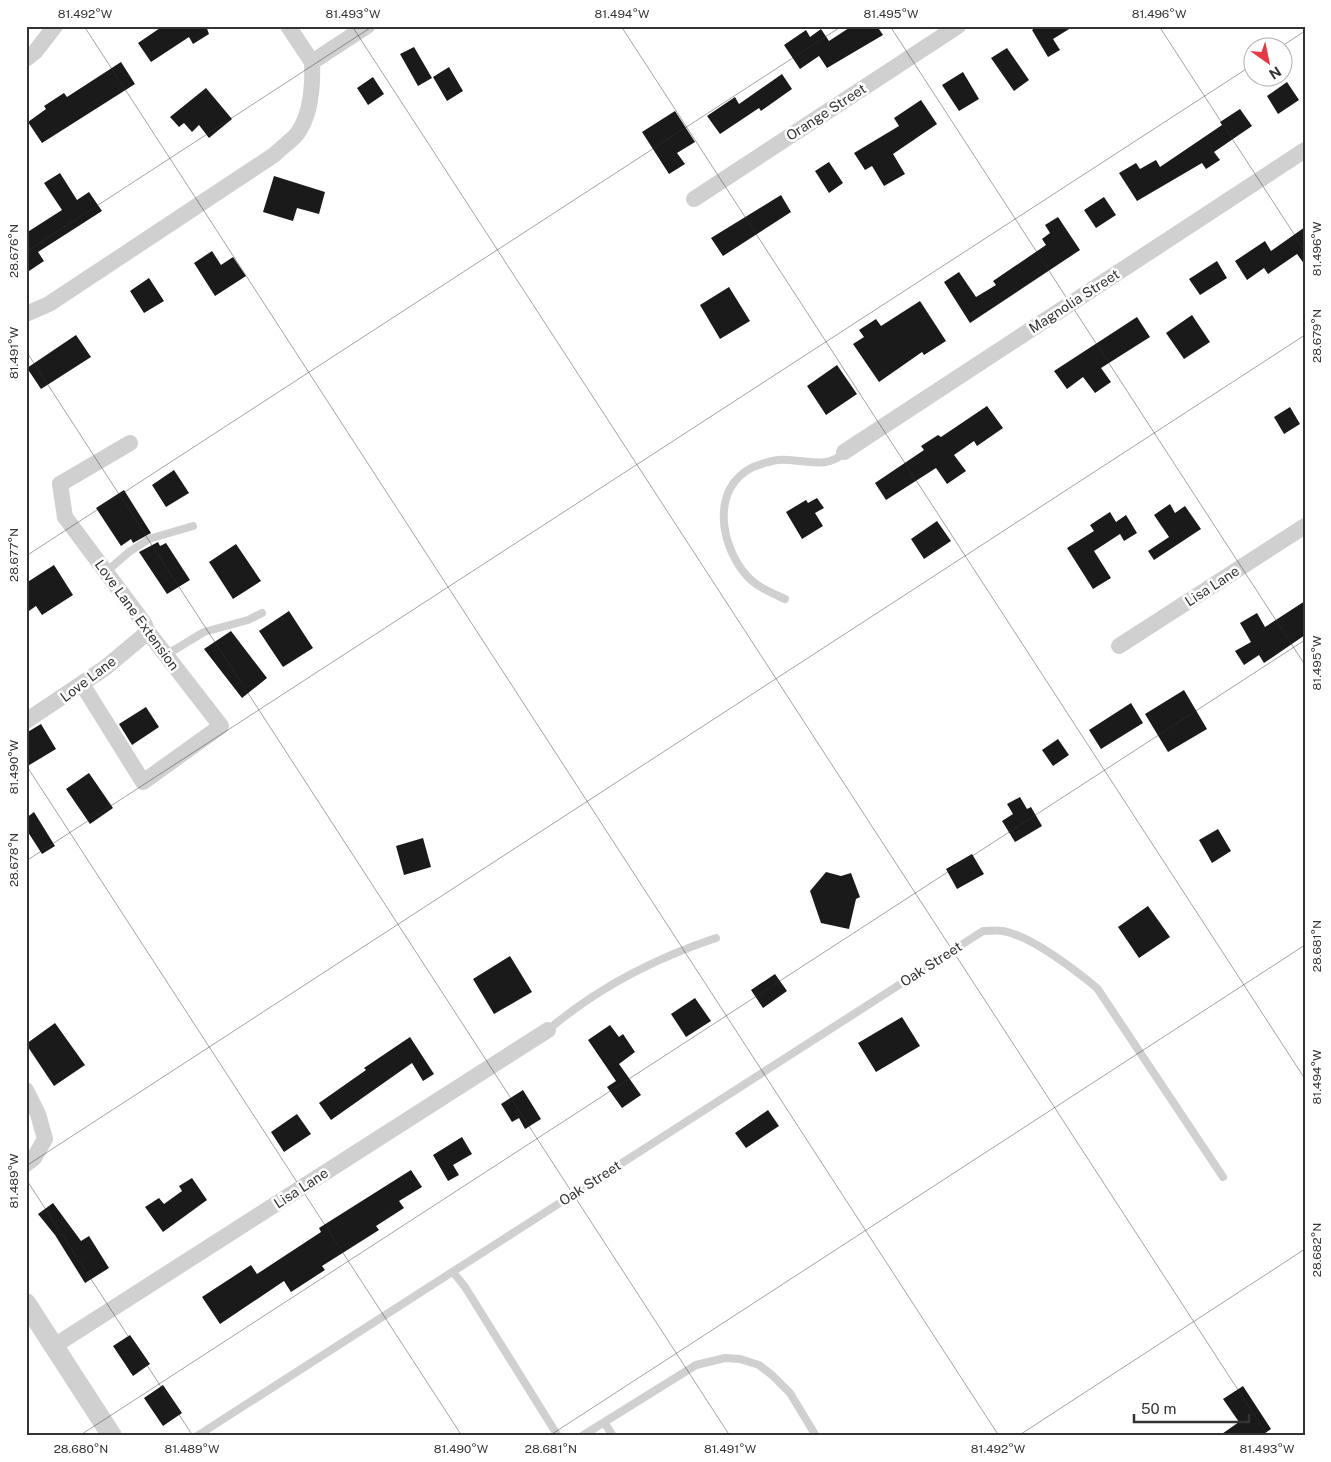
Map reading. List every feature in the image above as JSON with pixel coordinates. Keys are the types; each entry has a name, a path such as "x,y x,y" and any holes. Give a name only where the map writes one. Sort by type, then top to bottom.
{"street":[{"path":"26,59 55,26"},
{"path":"26,314 49,304 274,155 297,134 304,118 313,86 312,62 288,26"},
{"path":"312,62 367,26"},
{"name":"Orange Street","path":"694,198 958,26"},
{"name":"Magnolia Street","path":"844,452 1305,150"},
{"name":"Love Lane Extension","path":"82,684 143,782 221,726 148,632 144,623 65,517 60,484 130,443"},
{"name":"Lisa Lane","path":"1119,646 1305,526"},
{"name":"Love Lane","path":"26,721 105,668 148,632"},
{"name":"Lisa Lane","path":"54,1346 548,1030"},
{"path":"26,1090 38,1114 45,1139 34,1158 26,1164"},
{"path":"26,1302 112,1436"}],"lane":[{"path":"786,599 756,585 734,558 724,528 725,501 738,478 757,466 780,460 825,462 836,459 844,452"},
{"path":"106,572 129,552 149,539 194,526"},
{"path":"166,655 204,632 248,620 262,613"},
{"name":"Oak Street","path":"197,1436 983,931 1003,931 1019,936 1076,970 1097,988 1223,1177"},
{"path":"548,1030 565,1015 654,961 716,938"},
{"path":"453,1272 465,1287 558,1436"},
{"path":"582,1436 696,1365 711,1360 732,1358 759,1365 772,1374 790,1393 816,1436"},
{"path":"604,1422 613,1436"}],"building":[{"path":"163,26 206,26 209,34 193,44 189,37 151,62 138,43"},
{"path":"852,26 877,26 883,35 827,68 819,56 800,69 784,45 806,30 810,37 821,29 829,41"},
{"path":"1038,26 1074,26 1053,39 1060,50 1048,57 1032,30"},
{"path":"414,47 432,78 418,86 400,54"},
{"path":"1007,48 1029,80 1014,91 991,58"},
{"path":"121,62 135,84 42,143 28,122 46,109 44,106 64,93 67,97"},
{"path":"449,67 463,91 447,101 433,77"},
{"path":"963,72 979,99 959,111 942,85"},
{"path":"782,74 792,89 761,111 759,108 720,134 707,116 735,97 739,104"},
{"path":"373,77 384,94 368,105 357,88"},
{"path":"206,88 232,119 209,138 199,125 192,132 184,123 179,127 170,117"},
{"path":"1278,88 1291,88 1299,100 1278,114 1267,96"},
{"path":"921,100 937,124 893,154 905,174 884,186 872,166 865,170 854,153 899,126 894,118"},
{"path":"1240,109 1252,126 1214,152 1220,160 1206,169 1202,163 1137,201 1119,173 1136,163 1140,169 1156,160 1160,167 1222,125 1220,122"},
{"path":"675,111 695,142 677,153 685,164 669,174 642,132"},
{"path":"829,162 843,183 829,193 815,171"},
{"path":"60,173 77,200 89,192 102,211 38,252 44,261 26,273 26,233 62,210 44,183"},
{"path":"274,176 325,192 319,214 297,208 293,221 263,212"},
{"path":"781,195 791,212 723,256 711,238"},
{"path":"1104,197 1116,215 1096,228 1084,210"},
{"path":"1058,217 1080,250 970,323 944,282 959,272 976,297 996,285 993,281 1046,245 1042,239 1050,233 1045,225"},
{"path":"1305,227 1305,265 1297,254 1268,274 1264,268 1247,280 1235,261 1265,241 1271,251"},
{"path":"212,251 221,265 233,257 246,276 215,296 194,263"},
{"path":"1217,261 1227,278 1200,295 1189,279"},
{"path":"149,278 164,301 144,313 130,291"},
{"path":"729,287 750,321 720,339 700,305"},
{"path":"920,301 946,341 924,355 922,352 879,382 853,344 864,337 859,330 876,319 881,326"},
{"path":"1192,315 1210,342 1184,359 1166,333"},
{"path":"1137,317 1150,337 1101,368 1111,382 1095,393 1083,377 1067,389 1054,371"},
{"path":"76,335 91,357 41,389 27,368"},
{"path":"837,365 857,394 826,415 807,386"},
{"path":"987,406 1003,428 977,446 974,441 954,455 966,471 947,484 936,468 886,500 875,483 924,450 921,446 938,435 941,437"},
{"path":"1290,407 1300,424 1284,434 1274,417"},
{"path":"174,470 189,493 166,507 152,485"},
{"path":"124,490 151,533 133,543 131,539 121,546 96,508"},
{"path":"817,498 824,508 815,513 823,526 802,539 786,512 806,500 808,503"},
{"path":"1170,504 1175,513 1185,506 1201,529 1154,560 1148,551 1169,537 1154,515"},
{"path":"1110,512 1116,522 1126,515 1137,533 1124,541 1120,534 1094,551 1111,578 1093,589 1067,548 1094,531 1090,525"},
{"path":"937,521 951,541 924,559 911,539"},
{"path":"158,542 160,546 166,543 190,580 167,594 139,552"},
{"path":"236,544 261,581 233,599 209,562"},
{"path":"54,565 73,595 42,615 36,606 26,613 26,583"},
{"path":"1305,601 1305,635 1264,663 1259,655 1244,665 1235,651 1251,642 1240,623 1257,613 1265,627"},
{"path":"289,611 313,648 283,667 259,631"},
{"path":"231,631 267,678 242,698 204,649"},
{"path":"1184,690 1207,729 1168,752 1145,714"},
{"path":"1131,703 1143,723 1101,749 1089,730"},
{"path":"146,707 159,727 132,745 119,724"},
{"path":"41,724 56,749 26,767 26,733"},
{"path":"1058,739 1069,755 1053,766 1042,750"},
{"path":"89,773 113,808 90,824 66,789"},
{"path":"1020,797 1027,809 1031,807 1042,826 1015,842 1002,821 1013,814 1007,804"},
{"path":"34,812 55,846 42,854 26,829 26,818"},
{"path":"1218,829 1231,851 1212,863 1199,840"},
{"path":"423,838 431,867 404,875 396,846"},
{"path":"972,854 984,874 957,889 946,869"},
{"path":"826,872 841,876 851,873 860,897 856,899 849,929 821,923 810,891"},
{"path":"1148,906 1170,937 1139,958 1118,927"},
{"path":"510,956 532,992 494,1014 473,979"},
{"path":"775,974 787,991 763,1008 751,990"},
{"path":"695,998 711,1021 686,1037 671,1014"},
{"path":"902,1017 920,1046 876,1072 858,1043"},
{"path":"55,1023 85,1065 54,1086 26,1044"},
{"path":"610,1025 619,1037 623,1034 635,1052 619,1064 641,1095 622,1108 607,1087 616,1081 588,1040"},
{"path":"410,1037 434,1074 423,1081 412,1063 331,1120 319,1103 366,1070 364,1068"},
{"path":"523,1090 541,1119 525,1129 519,1118 512,1122 501,1104"},
{"path":"768,1110 779,1126 746,1148 735,1133"},
{"path":"297,1114 311,1134 284,1152 271,1132"},
{"path":"462,1137 472,1154 453,1165 459,1175 448,1181 433,1155"},
{"path":"411,1170 422,1187 399,1201 404,1208 376,1226 379,1230 322,1266 325,1270 291,1292 284,1281 220,1324 202,1297 251,1265 257,1274 321,1232 319,1228"},
{"path":"192,1178 207,1200 163,1232 145,1207 159,1198 164,1204 182,1191 179,1186"},
{"path":"53,1203 81,1241 89,1236 109,1268 85,1283 55,1235 38,1214"},
{"path":"130,1335 150,1364 133,1376 113,1346"},
{"path":"163,1385 182,1413 163,1426 144,1398"},
{"path":"1243,1386 1271,1429 1261,1436 1219,1436 1239,1422 1223,1399"}]}
